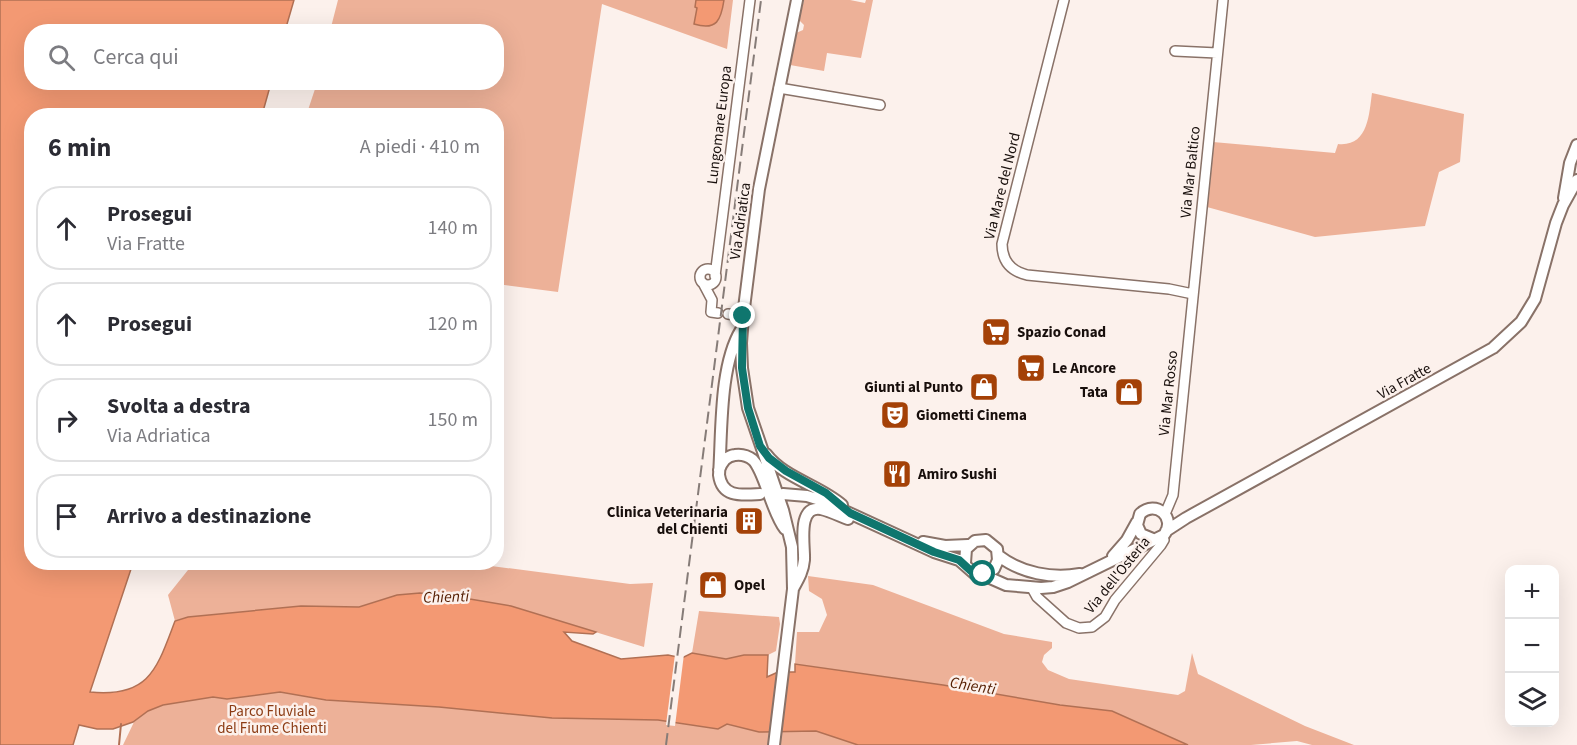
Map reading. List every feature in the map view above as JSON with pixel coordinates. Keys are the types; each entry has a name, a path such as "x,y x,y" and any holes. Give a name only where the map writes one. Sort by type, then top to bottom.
{"main road":[{"name":"Via Adriatica","path":"790,536 751,420 744,388 742,322 759,189 797,0"},
{"name":"Via Fratte","path":"1563,205 1570,163 1577,145"},
{"name":"Via Fratte","path":"864,519 934,552 965,563 971,571 1006,585 1032,588 1060,585 1089,572 1160,536 1186,518 1494,348 1521,322 1535,299 1556,223 1577,180"},
{"path":"742,322 733,344 726,384 720,483 728,491 736,494 760,494"},
{"path":"760,446 776,465 826,493 850,513"},
{"path":"719,470 723,461 731,456 741,454 751,459 758,467 776,514 790,536 792,593 774,745"},
{"path":"783,495 815,497 864,519"},
{"path":"792,593 802,570 803,528 809,513 822,509 849,519 864,519"},
{"name":"Via Fratte","path":"1106,562 1120,550 1144,511 1162,512"},
{"path":"1162,512 1176,519 1186,518"},
{"path":"1137,522 1141,534 1160,536 1168,524 1162,512"},
{"name":"Via Fratte","path":"912,541 945,546 968,546 975,541 986,540 995,547 999,556 1012,566 1028,572 1063,575 1089,572"},
{"path":"965,563 964,553 968,546"},
{"path":"981,574 994,569 999,556"}],"street":[{"name":"Lungomare Europa","path":"715,276 750,0"},
{"name":"Via Mare del Nord","path":"1064,0 1002,244 1005,259 1013,269 1028,275 1169,289 1193,294"},
{"name":"Via Mar Baltico","path":"1193,294 1222,0"},
{"path":"1175,51 1217,53"},
{"path":"779,88 880,105"},
{"path":"718,254 700,275 719,313 742,322"},
{"path":"703,283 711,284 714,281 713,272 707,269"},
{"name":"Via Mar Rosso","path":"1162,512 1173,495 1193,294"},
{"name":"Via dell'Osteria","path":"1032,588 1037,597 1066,623 1079,628 1092,627 1105,617 1115,600 1161,545 1164,540 1160,536"}],"green space":[{"path":"338,0 733,0 727,49 602,4 558,292 504,285 504,108 309,108 315,90 504,90 504,24 332,24"},
{"path":"804,0 850,0 865,3 866,0 873,0 861,58 827,53 824,71 790,65 796,33 803,30 804,25 799,20"},
{"path":"1372,93 1464,114 1460,162 1439,172 1425,226 1315,237 1207,207 1213,142 1335,153 1338,144 1348,144 1361,135 1368,120"},
{"path":"504,568 630,584 653,583 644,647 511,606 397,595 359,607 301,606 188,617 175,621 168,595 188,570 504,570"},
{"path":"808,576 873,585 1004,634 1052,642 1052,648 1044,655 1042,662 1048,670 1069,679 1178,695 1185,691 1192,653 1198,674 1305,726 1354,745 1312,745 1297,741 1251,745 1188,745 1112,711 795,664 797,632 819,632 827,615 822,599 809,591"},
{"path":"699,611 779,617 776,651 768,655 744,655 726,659 692,653"},
{"name":"Parco Fluviale del Fiume Chienti","path":"280,692 326,700 658,720 718,729 727,724 759,732 816,731 858,745 123,745 134,722 148,711 163,705 213,697 227,699"}],"water":[{"name":"Chienti","path":"0,0 294,0 287,24 24,24 24,90 269,90 264,108 24,108 24,570 131,570 90,692 110,693 139,685 156,666 175,621 188,617 301,606 359,607 397,595 420,593 511,606 596,632 593,634 564,632 572,641 621,659 668,655 682,658 692,653 726,659 744,655 768,655 767,677 778,672 795,672 795,664 1112,711 1188,745 858,745 816,731 759,732 727,724 718,729 658,720 552,718 439,707 326,700 280,692 227,699 213,697 163,705 148,711 133,722 113,729 97,729 79,725 73,745 0,745"},
{"path":"696,0 724,0 719,18 713,25 694,24"}],"pier":[{"path":"675,654 684,654 675,726 666,725"}],"waterway":[{"path":"119,745 121,724"}],"railway":[{"path":"666,745 761,0"}],"place":[{"name":"Spazio Conad","path":"996,332"},
{"name":"Le Ancore","path":"1031,368"},
{"name":"Giunti al Punto","path":"984,387"},
{"name":"Tata","path":"1129,392"},
{"name":"Giometti Cinema","path":"895,415"},
{"name":"Amiro Sushi","path":"897,474"},
{"name":"Clinica Veterinaria del Chienti","path":"749,521"},
{"name":"Opel","path":"713,585"}],"route":[{"path":"743,316 741,344 744,388 755,433 760,446 769,458 776,465 826,493 850,513 934,552 959,560 975,574 983,574"}]}
